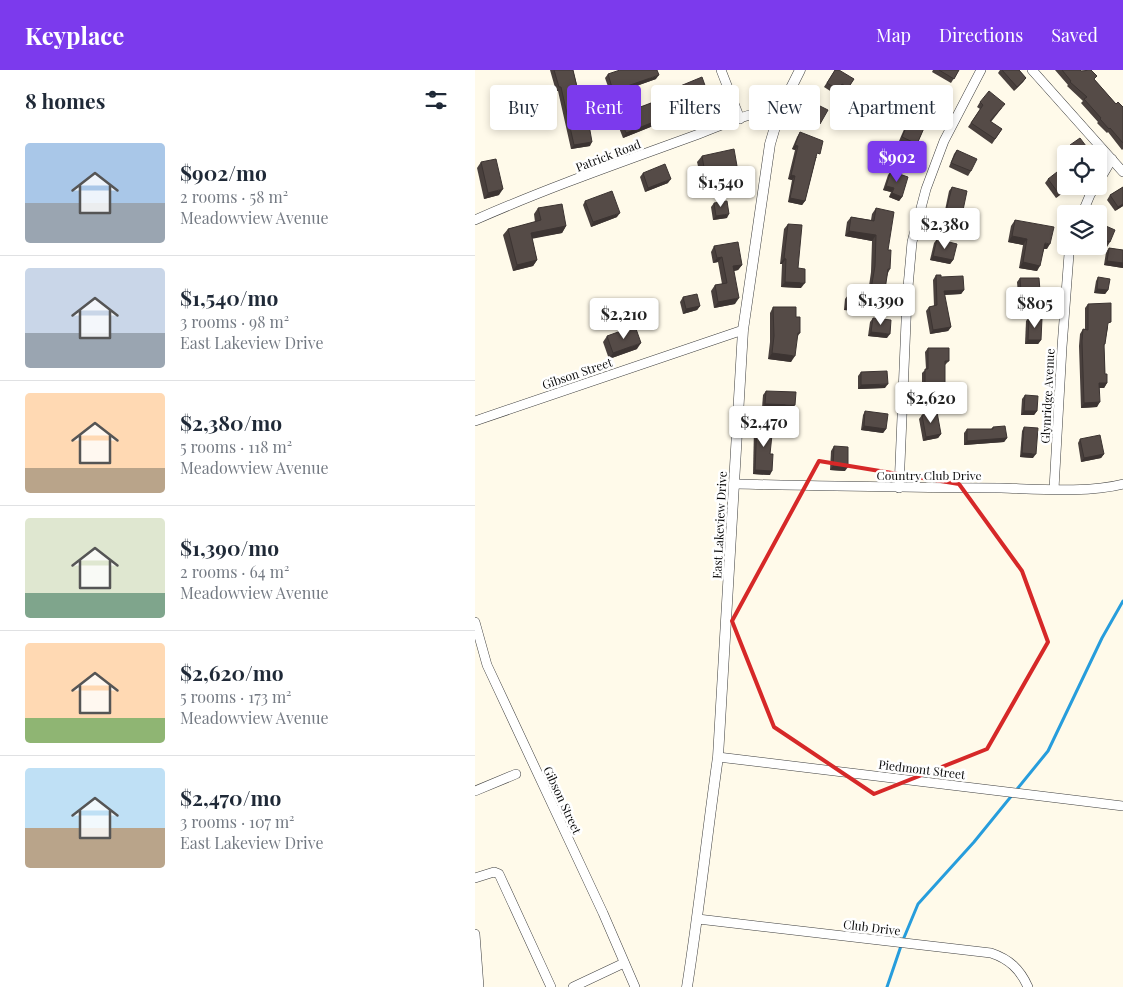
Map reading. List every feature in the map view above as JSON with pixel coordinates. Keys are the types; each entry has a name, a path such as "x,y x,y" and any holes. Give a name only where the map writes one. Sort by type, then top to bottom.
{"street":[{"path":"721,70 740,119"},
{"name":"East Lakeview Drive","path":"792,85 799,70"},
{"path":"899,488 907,298 912,242 926,189 944,141 981,70"},
{"path":"1032,70 1123,172"},
{"name":"Patrick Road","path":"475,220 749,116"},
{"name":"East Lakeview Drive","path":"687,987 698,919 708,825 718,757 743,330 770,144 774,130"},
{"path":"1107,167 1112,159"},
{"name":"Glynridge Avenue","path":"1054,488 1061,347 1069,255"},
{"name":"Gibson Street","path":"475,421 743,330"},
{"name":"Country Club Drive","path":"734,484 899,488 1109,488 1123,484"},
{"name":"Gibson Street","path":"475,622 477,642 487,665 603,913 635,987"},
{"name":"Piedmont Street","path":"718,757 1123,806"},
{"path":"475,791 516,774"},
{"path":"475,878 494,872 499,874 551,987"},
{"name":"Club Drive","path":"698,919 991,953 1013,964 1023,976 1028,987"},
{"path":"475,934 479,987"},
{"path":"573,987 624,964"}],"highlighted area":[{"path":"819,461 959,484 1022,571 1048,642 987,749 874,794 774,727 732,621"}],"building":[{"path":"554,70 573,70 577,85 567,85 567,114 561,87 559,87"},
{"path":"620,70 657,70 659,75 630,85 611,85 608,74"},
{"path":"835,70 839,70 854,79 850,85 830,85 827,83"},
{"path":"939,70 959,70 954,79"},
{"path":"1002,70 1019,70 1026,78 1017,87"},
{"path":"1062,70 1091,70 1097,76 1094,79 1116,104 1118,102 1123,107 1123,143 1100,119 1084,99 1087,97 1070,82"},
{"path":"702,77 705,85 683,85"},
{"path":"989,91 1005,104 990,121 1002,129 995,139 971,123 983,105 980,102"},
{"path":"651,103 651,123 641,127 641,107"},
{"path":"820,106 828,110 820,124"},
{"path":"571,130 590,130 592,142 574,145"},
{"path":"905,130 923,130 917,144 902,137"},
{"path":"800,132 823,141 820,154 817,153 805,201 790,198 795,176 791,175 798,146 795,145"},
{"path":"1080,138 1085,145 1070,145"},
{"path":"734,149 737,166 705,173 702,156"},
{"path":"957,150 977,159 971,171 951,163"},
{"path":"496,159 503,189 488,193 481,162"},
{"path":"665,164 671,179 648,188 643,173"},
{"path":"891,171 908,177 902,197 892,193 894,188 886,186"},
{"path":"1057,172 1057,191 1048,179"},
{"path":"952,187 967,191 962,215 946,211"},
{"path":"1123,187 1123,204 1118,207 1110,195"},
{"path":"612,191 620,213 593,222 585,201"},
{"path":"727,201 729,214 716,216 714,203"},
{"path":"562,204 566,226 531,233 537,260 517,265 508,229 541,220 538,208"},
{"path":"876,208 894,212 888,250 891,250 890,269 888,269 884,297 870,295 875,266 876,235 849,231 851,217 874,221"},
{"path":"1015,220 1054,227 1050,244 1045,243 1040,266 1023,262 1027,239 1012,236"},
{"path":"788,224 802,225 798,268 805,269 805,283 785,282 786,259 784,258"},
{"path":"1107,226 1115,230 1110,242 1107,241"},
{"path":"937,239 957,244 953,260 933,256"},
{"path":"738,242 742,265 733,266 739,298 718,302 715,285 727,283 722,257 717,258 714,246"},
{"path":"1109,248 1123,250 1123,263 1107,261"},
{"path":"936,275 941,275 941,277 963,276 964,290 944,291 951,327 933,330 929,307 937,305"},
{"path":"1098,277 1110,279 1108,290 1097,289"},
{"path":"1020,278 1039,278 1040,291 1021,291"},
{"path":"697,294 700,306 686,309 683,297"},
{"path":"848,295 862,296 861,307 847,306"},
{"path":"1111,303 1111,322 1108,323 1104,344 1107,383 1099,383 1100,402 1084,403 1082,341 1083,329 1088,330 1088,304"},
{"path":"773,307 796,307 796,317 800,317 800,333 798,333 795,356 772,353 774,336"},
{"path":"1029,317 1042,318 1041,340 1028,340"},
{"path":"873,318 891,320 890,334 871,332"},
{"path":"635,326 641,343 613,353 607,336"},
{"path":"928,348 949,348 949,361 945,361 945,388 925,388 925,369 928,369"},
{"path":"887,371 888,384 861,385 861,372"},
{"path":"766,391 796,392 795,405 765,404"},
{"path":"1025,395 1038,396 1037,411 1024,411"},
{"path":"865,411 888,414 886,429 864,426"},
{"path":"937,412 941,434 926,437 922,415"},
{"path":"757,423 773,425 770,454 773,454 772,471 755,470"},
{"path":"1005,426 1007,438 967,441 967,429 993,429 993,427"},
{"path":"1024,427 1038,428 1036,454 1022,453"},
{"path":"1100,435 1104,454 1084,458 1080,439"},
{"path":"834,446 848,447 848,467 833,466"}],"waterway":[{"path":"887,987 918,904 974,842 1048,751 1102,638 1123,601"}]}
